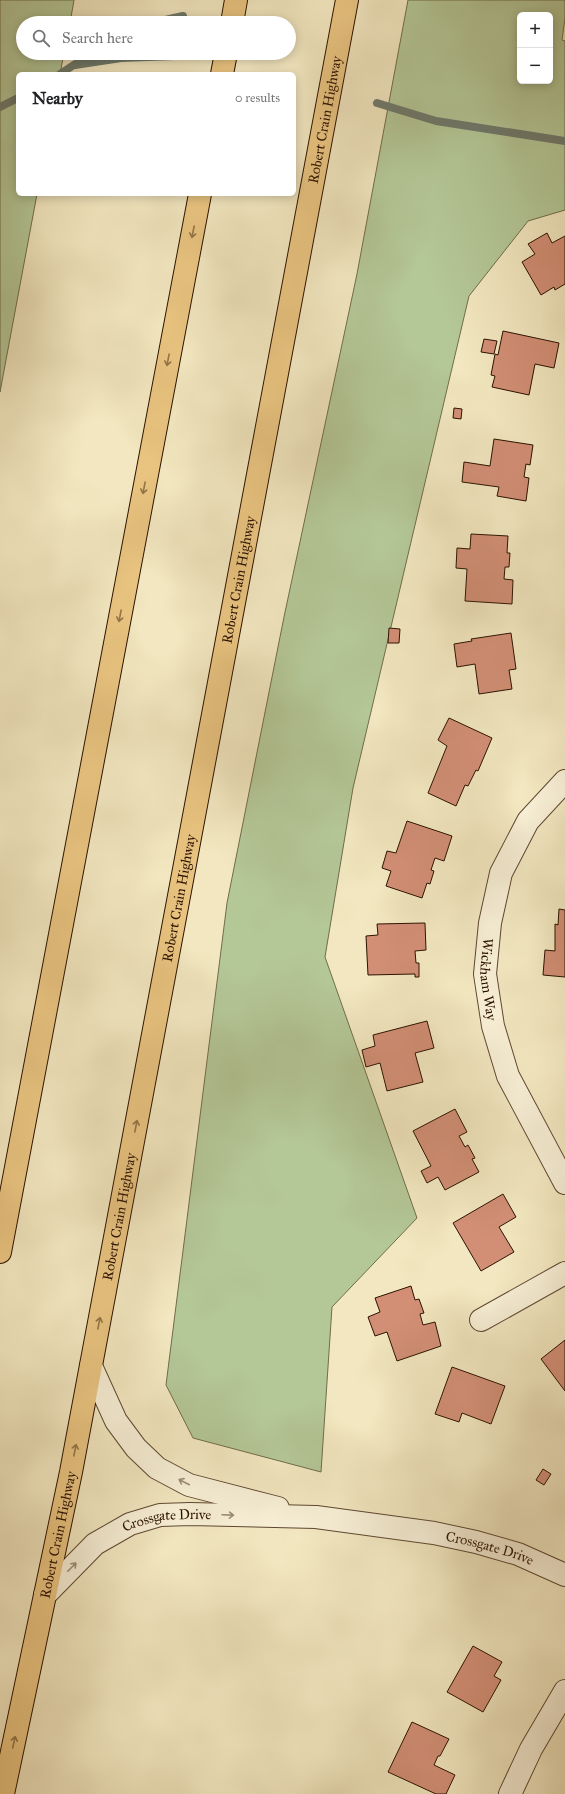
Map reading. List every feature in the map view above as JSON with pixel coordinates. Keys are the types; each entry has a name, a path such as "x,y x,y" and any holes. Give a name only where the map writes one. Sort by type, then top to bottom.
{"highway":[{"path":"233,16 236,0"},
{"name":"Robert Crain Highway","path":"3,1794 45,1595 90,1366 347,0"},
{"path":"222,72 225,60"},
{"path":"0,1252 200,196"}],"street":[{"name":"Wickham Way","path":"565,781 528,821 501,873 490,922 485,974 493,1026 508,1076 565,1183"},
{"path":"481,1320 565,1273"},
{"name":"Crossgate Drive","path":"90,1366 116,1421 136,1448 157,1468 189,1485 316,1517"},
{"name":"Crossgate Drive","path":"45,1595 95,1544 130,1524 160,1515 190,1514 316,1517 434,1533 476,1542 518,1554 565,1575"},
{"path":"510,1794 531,1749 565,1691"}],"green space":[{"path":"0,0 74,0 71,16 16,16 16,60 63,60 60,72 16,72 16,196 37,196 0,392"},
{"path":"408,0 565,0 565,18 562,40 565,41 565,210 528,221 469,296 353,788 325,957 417,1218 332,1307 321,1472 193,1438 166,1385 227,903 284,617 357,274"}],"building":[{"path":"547,233 552,243 565,236 565,284 555,290 554,287 541,295 522,262 535,254 528,244"},
{"path":"503,331 559,343 554,368 535,364 529,395 492,387 495,376 491,375 495,354 498,355"},
{"path":"484,339 497,341 494,354 481,352"},
{"path":"454,408 462,409 461,419 453,418"},
{"path":"494,439 533,445 530,465 526,464 524,477 529,478 526,501 497,496 499,487 462,482 464,462 490,466"},
{"path":"471,534 508,536 507,553 510,553 509,567 505,567 504,579 513,580 512,604 465,601 467,569 456,568 457,548 470,549"},
{"path":"389,628 400,629 399,643 388,643"},
{"path":"511,633 516,669 509,670 512,689 479,694 475,664 457,667 454,644 472,641 471,639"},
{"path":"449,718 492,738 478,771 476,770 468,786 465,785 456,806 428,793 447,746 438,740"},
{"path":"407,821 452,836 444,861 435,858 431,870 434,871 430,884 427,883 422,898 386,886 391,871 382,868 387,851 396,853"},
{"path":"559,909 565,910 565,977 543,975 545,950 555,951 555,924 558,925"},
{"path":"425,923 426,950 415,951 416,963 419,963 419,977 415,977 415,974 368,975 366,936 378,935 377,924"},
{"path":"427,1021 434,1048 415,1053 423,1082 387,1091 380,1063 366,1067 362,1050 375,1046 373,1035"},
{"path":"455,1109 467,1132 459,1136 465,1147 468,1145 475,1158 472,1159 479,1172 445,1190 438,1177 427,1183 421,1171 431,1166 413,1131"},
{"path":"503,1194 516,1217 499,1227 514,1252 481,1271 453,1223"},
{"path":"411,1286 415,1300 419,1299 424,1313 420,1314 423,1325 435,1322 441,1346 397,1361 387,1332 375,1336 368,1317 380,1312 375,1298"},
{"path":"565,1340 565,1391 541,1359"},
{"path":"452,1367 505,1386 491,1424 462,1413 459,1422 435,1414"},
{"path":"543,1469 551,1474 544,1485 536,1480"},
{"path":"473,1646 502,1662 494,1676 501,1680 483,1712 447,1692"},
{"path":"412,1722 449,1739 434,1765 455,1775 446,1794 436,1794 388,1772"}],"waterway":[{"path":"63,72 81,60"},
{"path":"75,65 108,60"},
{"path":"0,107 16,99"},
{"path":"377,103 436,121 565,141"}]}
